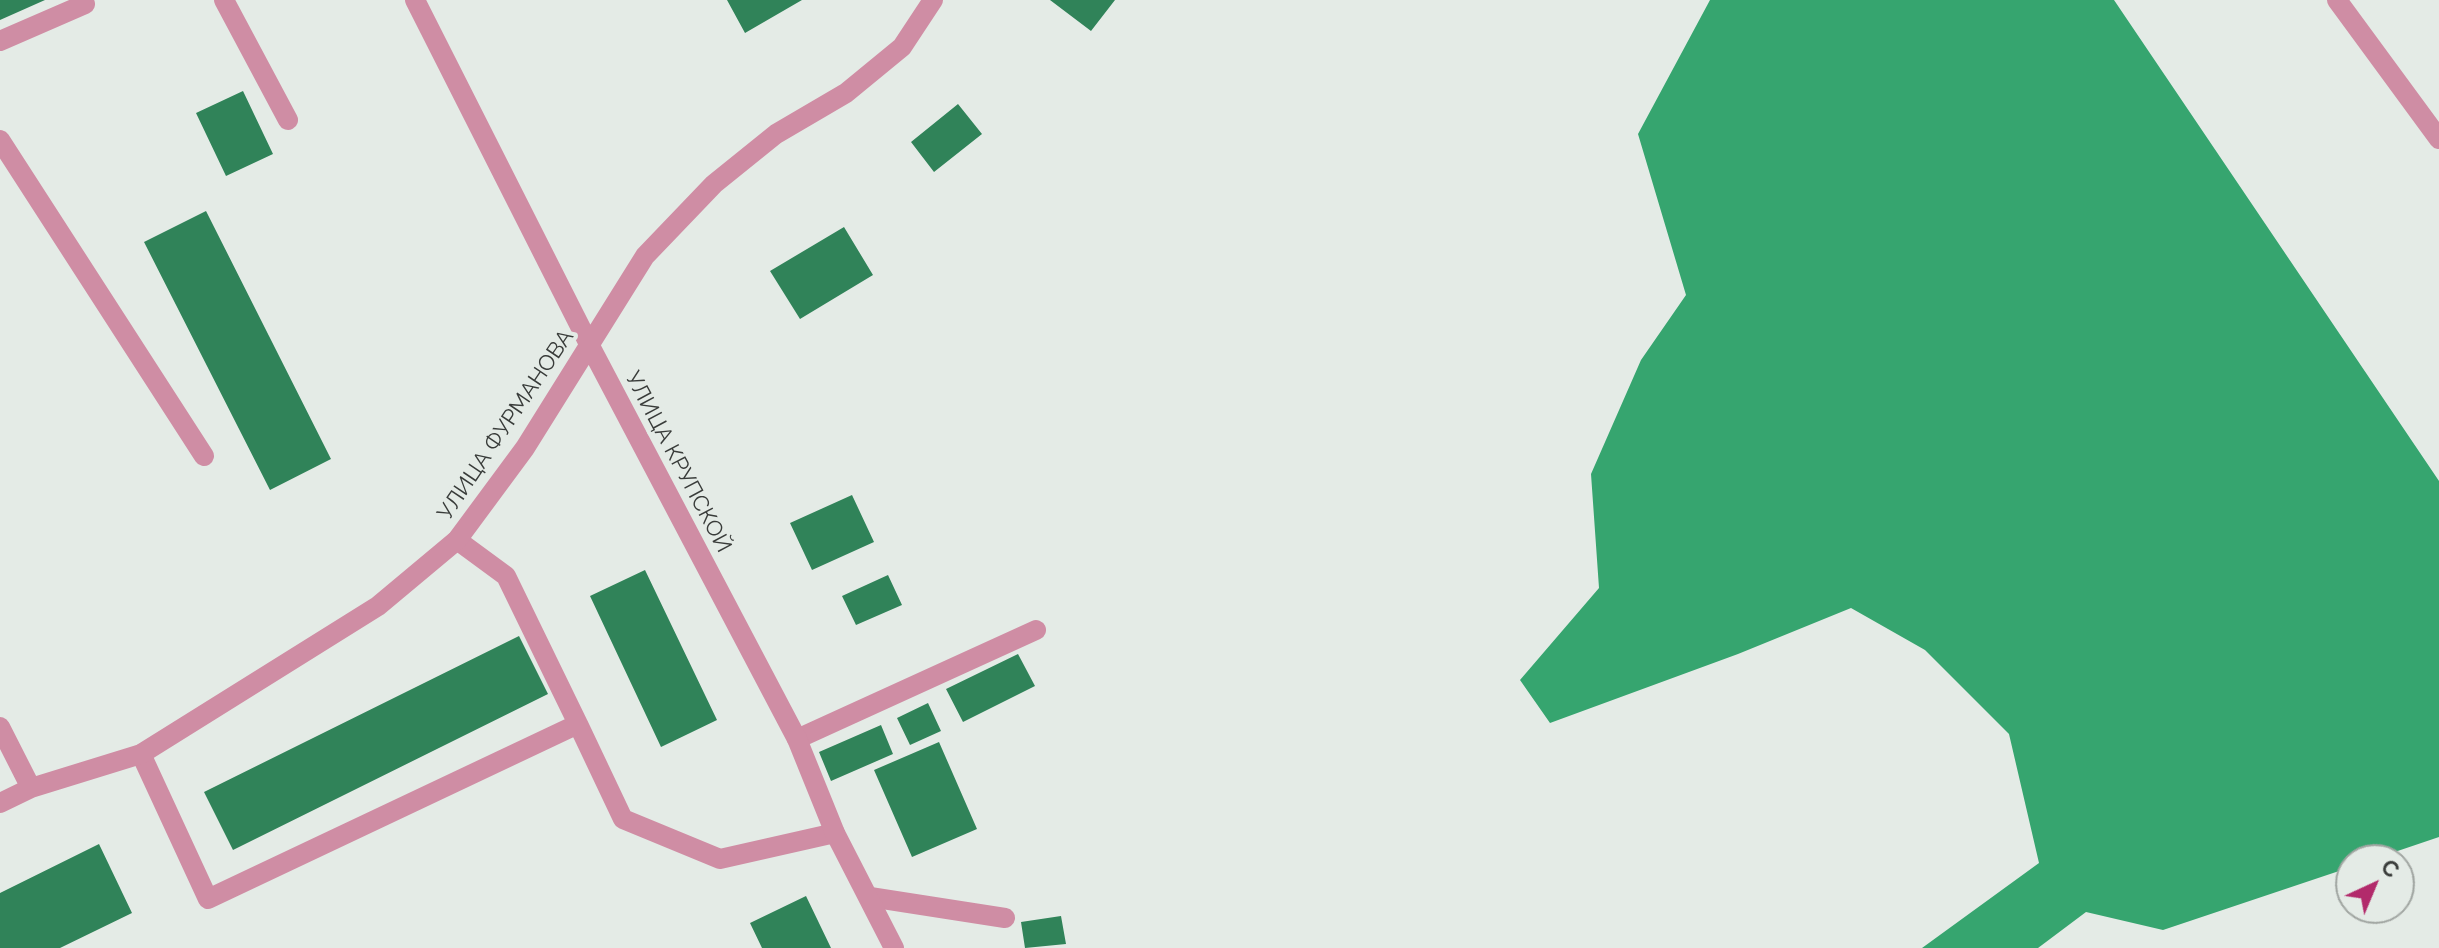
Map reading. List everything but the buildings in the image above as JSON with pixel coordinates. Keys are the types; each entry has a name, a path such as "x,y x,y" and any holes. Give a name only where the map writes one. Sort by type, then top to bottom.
{"street":[{"path":"224,0 288,120"},
{"name":"УЛИЦА КРУПСКОЙ","path":"415,0 590,346 797,739 835,833 894,948"},
{"name":"УЛИЦА ФУРМАНОВА","path":"0,803 31,788 141,754 378,606 457,540 525,448 645,256 714,184 776,134 846,93 902,47 933,0"},
{"path":"2337,0 2439,139"},
{"path":"0,41 85,4"},
{"path":"0,140 204,456"},
{"path":"457,540 506,576 623,819 720,859 835,833"},
{"path":"797,739 1036,630"},
{"path":"141,754 208,899 578,724"},
{"path":"0,727 31,788"},
{"path":"870,897 1005,918"}],"shaded area":[{"path":"1710,0 2114,0 2439,481 2439,837 2415,845 2335,844 2335,872 2163,930 2086,912 2038,948 1922,948 2039,863 2009,734 1925,650 1851,608 1738,654 1550,723 1520,680 1599,588 1591,474 1641,360 1686,295 1638,134"}]}
